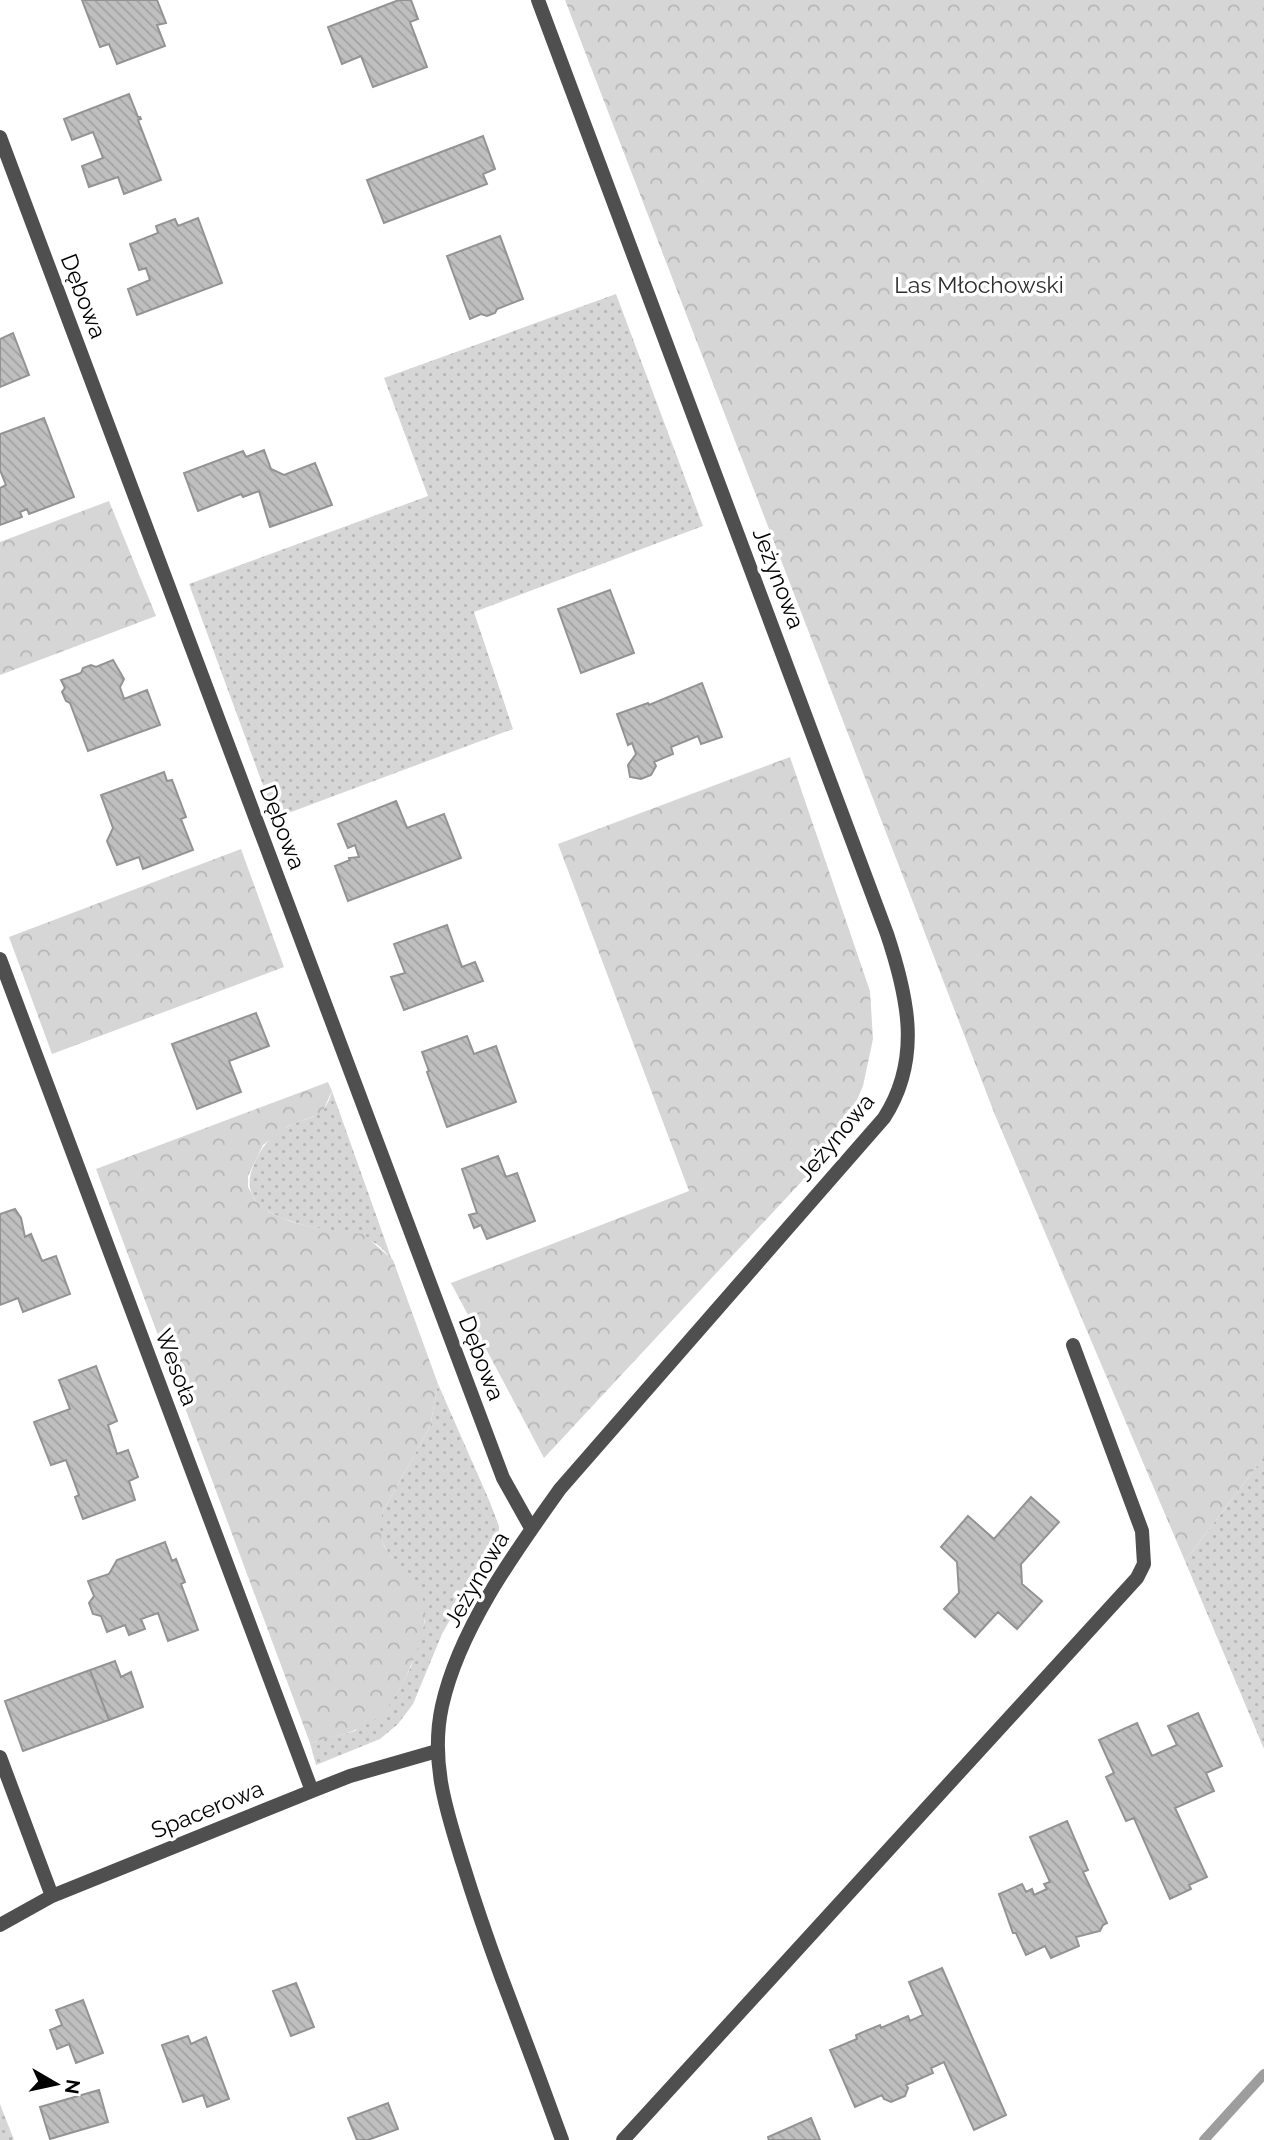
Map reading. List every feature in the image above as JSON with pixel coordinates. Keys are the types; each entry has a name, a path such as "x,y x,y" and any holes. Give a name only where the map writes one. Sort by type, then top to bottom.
{"street":[{"name":"Jeżynowa","path":"538,0 887,934 903,993 908,1040 901,1085 884,1118 560,1489 531,1528 480,1613 457,1660 442,1705 437,1751 444,1803 481,1921 562,2140"},
{"name":"Dębowa","path":"0,137 503,1478 531,1528"},
{"name":"Wesoła","path":"0,959 312,1790"},
{"path":"623,2140 1137,1578 1144,1564 1142,1531 1073,1345"},
{"name":"Spacerowa","path":"0,1925 52,1896 312,1790 437,1751"},
{"path":"0,1757 52,1896"}],"green space":[{"name":"Las Młochowski","path":"565,0 1264,0 1264,1457 1185,1561 995,1115"},
{"path":"616,294 703,526 474,612 513,729 275,818 189,584 428,496 384,378"},
{"path":"109,501 156,616 0,675 0,542"},
{"path":"790,757 870,991 873,1039 863,1086 848,1121 830,1151 544,1458 451,1283 689,1191 558,844"},
{"path":"241,849 284,967 52,1054 9,937"},
{"path":"328,1082 332,1091 322,1113 288,1126 263,1145 248,1176 248,1187 255,1200 269,1212 292,1222 363,1234 393,1260 438,1384 430,1427 384,1509 380,1525 386,1550 411,1579 424,1602 423,1630 418,1647 403,1683 385,1711 376,1719 352,1731 310,1743 96,1169"},
{"path":"332,1091 392,1260 373,1242 290,1221 270,1212 256,1201 250,1185 254,1164 266,1143 285,1128 319,1113 329,1101"},
{"path":"438,1384 489,1500 499,1533 442,1634 413,1704 398,1724 380,1739 316,1765 310,1743 355,1731 397,1693 411,1667 425,1621 414,1584 387,1551 379,1535 379,1522 430,1427"},
{"path":"1264,1457 1264,1749 1185,1561"},
{"path":"0,2104 14,2140 0,2140"}],"building":[{"path":"82,0 157,0 166,23 157,25 165,46 117,64 109,44 100,47"},
{"path":"399,0 411,0 418,19 410,22 427,67 373,87 361,56 342,64 328,27"},
{"path":"129,94 141,119 138,120 161,180 124,194 118,177 89,187 82,166 103,158 93,132 72,140 64,119"},
{"path":"483,136 495,169 483,174 487,184 384,223 367,180"},
{"path":"198,218 222,283 137,315 128,289 150,280 146,268 139,270 130,244 158,233 156,226 175,219 178,226"},
{"path":"500,236 523,299 497,309 495,313 487,316 481,314 470,319 447,256"},
{"path":"13,333 29,375 0,387 0,339"},
{"path":"44,418 74,497 29,514 27,509 20,512 22,517 0,525 0,488 6,485 0,470 0,434"},
{"path":"264,450 271,469 284,475 315,463 332,505 270,527 259,491 243,497 241,494 198,511 184,473 243,451 246,457"},
{"path":"610,590 634,653 581,673 558,609"},
{"path":"113,660 124,679 120,687 124,699 147,690 160,725 88,751 70,703 62,692 65,688 61,680 81,673 83,668 91,665 96,667"},
{"path":"702,683 722,737 701,744 698,736 671,747 673,754 654,762 656,766 651,775 641,779 630,777 628,765 636,754 632,743 628,745 617,714 648,703 649,705"},
{"path":"164,772 167,781 172,780 186,817 181,819 193,850 143,869 139,857 117,865 107,841 113,828 101,795"},
{"path":"396,801 407,828 444,814 461,858 348,901 335,866 350,860 349,858 359,857 355,845 348,848 338,824"},
{"path":"447,925 462,967 475,962 483,981 404,1010 391,977 405,973 394,944"},
{"path":"256,1013 269,1046 229,1061 241,1092 197,1109 172,1044"},
{"path":"467,1036 474,1054 496,1046 516,1102 447,1127 422,1052"},
{"path":"498,1156 506,1177 517,1173 535,1221 487,1239 481,1225 474,1228 469,1215 477,1213 462,1169"},
{"path":"15,1209 21,1218 25,1237 31,1234 42,1261 56,1256 70,1294 23,1312 18,1298 0,1305 0,1214"},
{"path":"96,1366 117,1421 108,1425 117,1454 128,1450 138,1477 129,1481 135,1500 83,1519 75,1497 79,1495 66,1460 51,1465 34,1422 70,1409 59,1380"},
{"path":"1031,1497 1059,1522 1021,1564 1022,1584 1042,1601 1017,1629 998,1612 975,1637 944,1609 959,1593 957,1562 941,1547 968,1516 994,1539"},
{"path":"165,1542 172,1561 176,1559 185,1582 181,1584 198,1630 168,1641 158,1613 141,1619 145,1629 129,1635 125,1625 107,1632 101,1616 93,1614 89,1603 94,1596 88,1581 109,1574 117,1560"},
{"path":"115,1661 121,1677 131,1672 143,1707 109,1720 90,1670"},
{"path":"90,1670 109,1720 23,1751 5,1701"},
{"path":"1198,1713 1222,1766 1206,1773 1214,1791 1175,1808 1207,1877 1189,1885 1191,1889 1170,1899 1134,1818 1126,1821 1106,1777 1114,1773 1099,1740 1137,1723 1152,1756 1177,1745 1168,1726"},
{"path":"1067,1821 1088,1870 1083,1872 1107,1923 1100,1931 1076,1937 1079,1946 1051,1958 1045,1946 1026,1955 1016,1933 1013,1933 999,1894 1022,1884 1026,1892 1032,1889 1034,1895 1047,1889 1044,1884 1050,1882 1030,1837"},
{"path":"942,1968 1006,2115 974,2130 944,2062 931,2068 933,2073 906,2085 908,2088 905,2096 891,2102 882,2095 855,2107 830,2050 857,2039 856,2035 880,2025 881,2028 908,2016 910,2021 923,2015 909,1982"},
{"path":"296,1983 314,2027 291,2036 273,1991"},
{"path":"83,2000 103,2053 76,2063 69,2044 57,2049 50,2030 62,2025 56,2010"},
{"path":"188,2036 191,2044 206,2037 229,2099 207,2107 203,2095 183,2102 162,2045"},
{"path":"99,2090 108,2122 50,2139 40,2107"},
{"path":"388,2103 398,2129 368,2140 357,2140 348,2118"},
{"path":"811,2118 820,2140 769,2140 768,2137"}],"waterway":[{"path":"1204,2140 1264,2074"}]}
